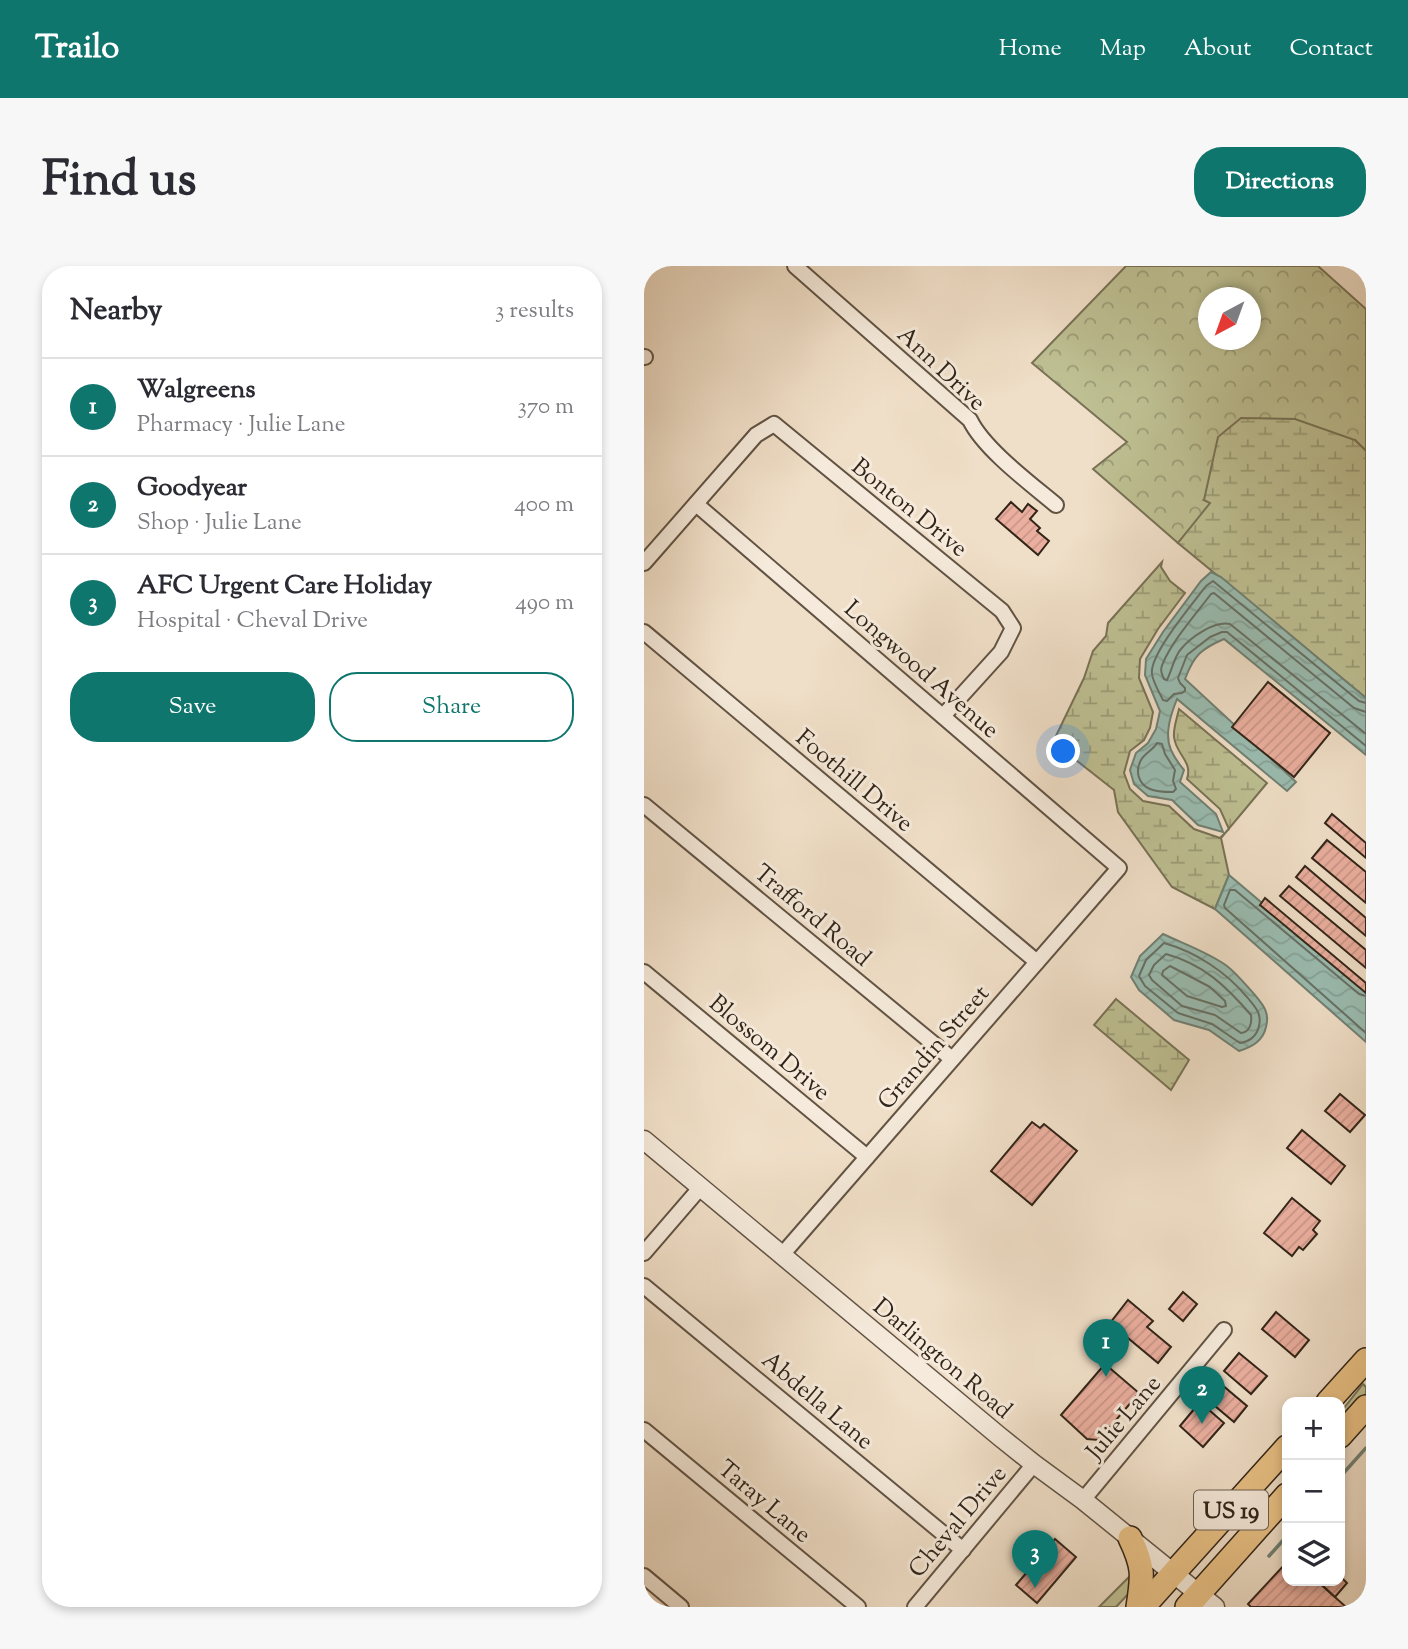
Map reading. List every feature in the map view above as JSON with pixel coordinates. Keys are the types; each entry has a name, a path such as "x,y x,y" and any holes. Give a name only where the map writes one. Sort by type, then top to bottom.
{"highway":[{"path":"1333,1397 1366,1360"},
{"path":"1345,1430 1366,1407"},
{"name":"US 19","path":"1141,1607 1282,1453"},
{"name":"US 19","path":"1200,1603 1282,1501"},
{"path":"1130,1538 1141,1566 1141,1607"}],"street":[{"name":"Ann Drive","path":"795,266 970,420 989,447 1056,505"},
{"name":"Bonton Drive","path":"695,504 756,435 774,424 1002,611 1013,628 1001,652 943,716"},
{"path":"644,563 695,504"},
{"name":"Longwood Avenue","path":"695,504 1119,868"},
{"name":"Foothill Drive","path":"644,632 1037,962"},
{"name":"Trafford Road","path":"644,805 952,1059"},
{"name":"Grandin Street","path":"781,1256 1119,868"},
{"name":"Blossom Drive","path":"644,972 867,1157"},
{"name":"Darlington Road","path":"644,1140 1034,1464 1174,1572 1200,1603"},
{"path":"644,1253 700,1188"},
{"name":"Abdella Lane","path":"644,1286 963,1550"},
{"name":"Julie Lane","path":"1083,1500 1224,1330"},
{"name":"Taray Lane","path":"644,1430 858,1607"},
{"name":"Cheval Drive","path":"915,1607 1034,1464"},
{"path":"644,1576 681,1607"}],"green space":[{"path":"1126,266 1318,266 1366,309 1366,451 1355,440 1204,500 1211,503 1178,543 1093,469 1127,442 1032,363"},
{"path":"1241,418 1295,419 1355,440 1366,451 1366,698 1178,543 1210,503 1204,500 1218,437"},
{"path":"1162,562 1161,567 1170,581 1185,593 1140,659 1139,678 1153,712 1150,728 1144,740 1130,751 1124,773 1130,789 1143,801 1169,806 1194,829 1220,838 1226,832 1221,838 1229,875 1215,909 1172,887 1118,812 1114,790 1053,742 1084,678 1093,651 1106,636 1108,623"},
{"path":"1179,709 1267,783 1229,829 1220,809 1187,779 1188,767 1174,737"},
{"path":"1116,999 1189,1060 1171,1090 1094,1025"},
{"path":"1363,1384 1366,1394 1345,1417 1345,1407"},
{"path":"1134,1572 1131,1591 1116,1607 1099,1607"}],"water":[{"path":"1211,572 1221,577 1366,698 1366,755 1224,639 1199,654 1185,679 1296,782 1287,791 1177,699 1168,737 1172,753 1184,770 1180,782 1216,814 1223,832 1198,825 1172,800 1148,796 1134,784 1130,770 1136,753 1148,743 1156,729 1160,711 1145,675 1146,659 1201,581"},
{"path":"1229,875 1366,991 1366,1042 1215,909"},
{"path":"1163,934 1220,961 1254,994 1263,1005 1267,1017 1265,1032 1256,1043 1239,1051 1209,1030 1174,1020 1139,990 1131,977 1140,956"}],"building":[{"path":"1011,502 1022,512 1028,504 1037,511 1030,519 1040,528 1037,531 1049,541 1038,555 996,519"},
{"path":"1268,682 1330,733 1294,777 1232,727"},
{"path":"1332,814 1366,843 1366,858 1325,823"},
{"path":"1327,840 1366,872 1366,903 1312,858"},
{"path":"1305,866 1366,918 1366,936 1296,877"},
{"path":"1289,886 1366,950 1366,968 1280,896"},
{"path":"1265,898 1366,983 1366,993 1260,905"},
{"path":"1340,1094 1365,1115 1350,1132 1325,1111"},
{"path":"1032,1122 1040,1128 1044,1124 1077,1151 1032,1205 991,1171"},
{"path":"1302,1130 1345,1166 1331,1184 1287,1148"},
{"path":"1292,1198 1320,1221 1313,1230 1317,1234 1303,1250 1299,1247 1292,1256 1264,1233"},
{"path":"1183,1292 1197,1304 1183,1321 1169,1309"},
{"path":"1128,1300 1153,1321 1147,1327 1171,1347 1158,1363 1110,1323"},
{"path":"1276,1312 1309,1340 1295,1357 1262,1329"},
{"path":"1239,1353 1267,1376 1251,1394 1224,1371"},
{"path":"1105,1364 1139,1393 1099,1440 1087,1439 1061,1415"},
{"path":"1215,1379 1247,1406 1234,1422 1202,1395"},
{"path":"1200,1402 1224,1423 1203,1447 1180,1426"},
{"path":"1055,1539 1076,1557 1037,1603 1016,1585"},
{"path":"1282,1567 1282,1586 1323,1586 1346,1607 1251,1607 1248,1604"},
{"path":"1323,1586 1344,1586 1335,1597"}],"waterway":[{"path":"1345,1471 1366,1448"},
{"path":"1269,1556 1282,1542"}],"place":[{"name":"Walgreens","path":"1106,1377"},
{"name":"Goodyear","path":"1202,1424"},
{"name":"AFC Urgent Care Holiday","path":"1035,1588"}]}
